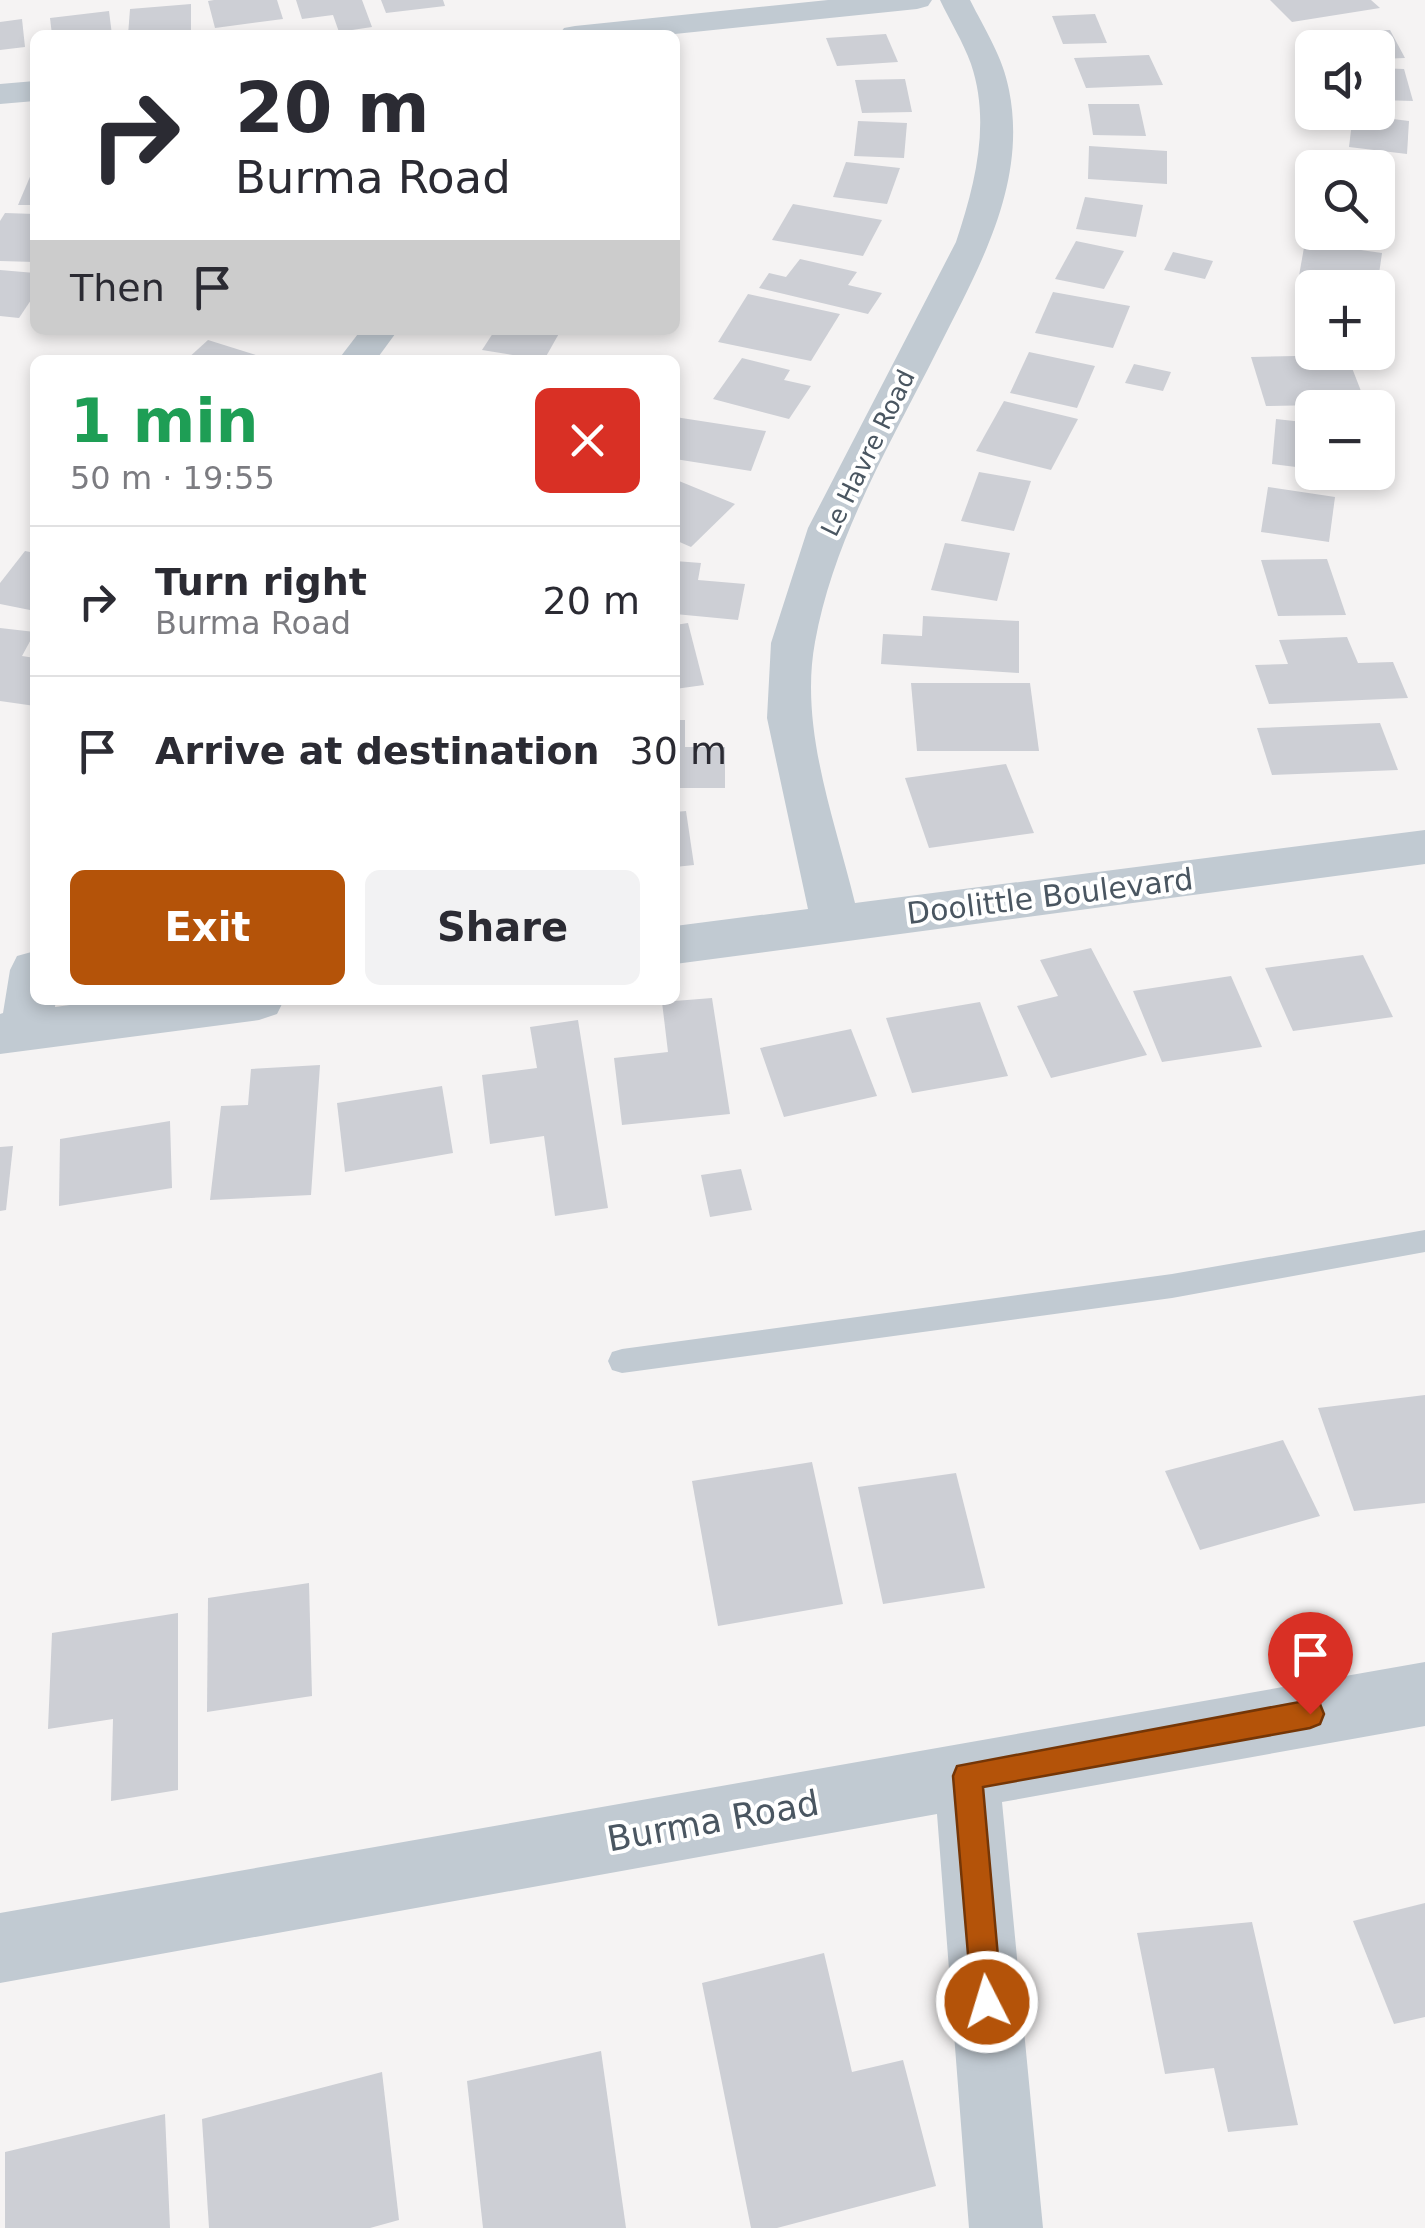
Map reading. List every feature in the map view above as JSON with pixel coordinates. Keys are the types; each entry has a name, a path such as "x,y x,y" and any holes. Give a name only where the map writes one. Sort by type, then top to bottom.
{"street":[{"path":"624,30 917,0"},
{"name":"Le Havre Road","path":"834,924 789,718 793,643 828,528 974,242 990,192 999,116 988,68 955,0"},
{"path":"0,94 30,91"},
{"path":"361,355 376,335"},
{"name":"Doolittle Boulevard","path":"680,944 1425,847"},
{"path":"30,984 13,1033 222,1005"},
{"name":"Burma Road","path":"0,1948 1425,1694"},
{"path":"968,1776 1006,2228"}],"lane":[{"path":"622,1361 1172,1286 1425,1241"}],"building":[{"path":"277,0 283,19 215,28 208,1"},
{"path":"296,0 362,0 372,27 338,30 333,15 302,19"},
{"path":"381,0 443,0 445,6 386,13"},
{"path":"1270,0 1371,0 1380,8 1292,22"},
{"path":"191,4 191,30 128,30 130,9"},
{"path":"109,11 111,30 51,30 50,18"},
{"path":"1095,14 1107,43 1063,44 1052,16"},
{"path":"22,19 25,47 0,50 0,22"},
{"path":"886,34 898,62 837,66 826,38"},
{"path":"1395,39 1405,58 1395,58"},
{"path":"1149,55 1163,85 1086,88 1074,58"},
{"path":"1395,69 1404,69 1413,101 1395,100"},
{"path":"905,79 912,112 862,113 855,80"},
{"path":"1088,104 1139,104 1146,136 1093,135"},
{"path":"1395,119 1409,121 1407,154 1349,147 1351,130 1395,130"},
{"path":"858,121 907,123 904,158 854,156"},
{"path":"1089,146 1167,151 1167,184 1088,179"},
{"path":"846,162 900,168 887,204 833,197"},
{"path":"30,177 30,205 18,205"},
{"path":"1085,197 1143,205 1136,237 1076,229"},
{"path":"793,204 882,220 863,256 772,240"},
{"path":"5,213 30,214 30,262 0,261 0,221"},
{"path":"1076,241 1124,251 1104,289 1055,279"},
{"path":"1304,250 1382,253 1380,270 1300,270"},
{"path":"1173,252 1213,261 1205,279 1164,270"},
{"path":"800,259 857,272 848,285 882,293 868,314 759,288 769,273 786,277"},
{"path":"0,270 30,273 30,302 19,318 0,316"},
{"path":"1053,292 1130,306 1113,348 1035,333"},
{"path":"748,294 840,314 811,361 718,342"},
{"path":"492,335 558,335 547,355 482,350"},
{"path":"208,340 256,355 192,355"},
{"path":"1029,352 1095,366 1077,408 1010,393"},
{"path":"1295,356 1295,370 1353,370 1361,390 1295,390 1295,405 1266,406 1251,357"},
{"path":"742,358 790,370 784,380 811,386 789,419 713,399"},
{"path":"1134,364 1171,372 1163,391 1125,383"},
{"path":"1004,401 1078,419 1051,470 976,451"},
{"path":"680,418 766,431 751,471 680,460"},
{"path":"1276,419 1295,421 1295,467 1272,464"},
{"path":"979,472 1031,481 1014,531 961,521"},
{"path":"680,481 735,504 691,547 680,542"},
{"path":"1268,487 1335,497 1329,542 1261,532"},
{"path":"945,543 1010,553 997,601 931,590"},
{"path":"25,551 30,552 30,610 0,604 0,583"},
{"path":"1327,559 1346,615 1278,616 1261,560"},
{"path":"680,561 701,563 698,580 745,584 738,620 680,614"},
{"path":"923,616 1019,621 1019,673 881,664 883,634 922,636"},
{"path":"688,623 704,685 680,688 680,624"},
{"path":"0,628 30,631 30,641 22,656 30,657 30,705 0,701"},
{"path":"1347,637 1358,663 1393,662 1408,698 1269,704 1255,665 1288,664 1279,640"},
{"path":"911,683 1030,683 1039,751 917,751"},
{"path":"680,720 685,720 685,747 725,747 725,788 680,788"},
{"path":"1380,723 1398,770 1272,775 1257,728"},
{"path":"1006,764 1034,833 929,848 905,778"},
{"path":"686,811 694,865 680,866 680,812"},
{"path":"1091,948 1147,1055 1051,1078 1017,1006 1058,996 1040,960"},
{"path":"1363,955 1393,1017 1293,1031 1265,968"},
{"path":"1231,976 1262,1047 1162,1062 1133,991"},
{"path":"712,998 730,1114 622,1125 614,1058 668,1052 662,1005 680,1005 680,1001"},
{"path":"980,1002 1008,1076 912,1093 886,1018"},
{"path":"578,1020 608,1208 555,1216 544,1136 490,1144 482,1075 537,1068 530,1027"},
{"path":"851,1029 877,1096 784,1117 760,1048"},
{"path":"320,1065 311,1195 210,1200 221,1106 248,1105 251,1069"},
{"path":"442,1086 453,1153 345,1172 337,1103"},
{"path":"170,1121 172,1188 59,1206 60,1139"},
{"path":"13,1146 6,1210 0,1211 0,1147"},
{"path":"741,1169 752,1210 710,1217 701,1175"},
{"path":"1425,1395 1425,1503 1354,1511 1318,1408"},
{"path":"1283,1440 1320,1516 1200,1550 1165,1471"},
{"path":"812,1462 843,1604 718,1626 692,1481"},
{"path":"956,1473 985,1588 883,1604 858,1487"},
{"path":"309,1583 312,1696 207,1712 208,1598"},
{"path":"178,1613 178,1790 111,1801 113,1719 48,1729 52,1633"},
{"path":"1425,1903 1425,2017 1394,2024 1353,1921"},
{"path":"1252,1922 1298,2125 1228,2132 1214,2068 1165,2074 1137,1933"},
{"path":"824,1953 852,2072 903,2060 936,2186 777,2228 751,2228 702,1983"},
{"path":"601,2051 626,2228 483,2228 467,2081"},
{"path":"382,2072 399,2220 370,2228 209,2228 202,2119"},
{"path":"165,2114 170,2228 5,2228 5,2152"}],"route":[{"path":"987,2002 968,1776 1310,1714"}]}
